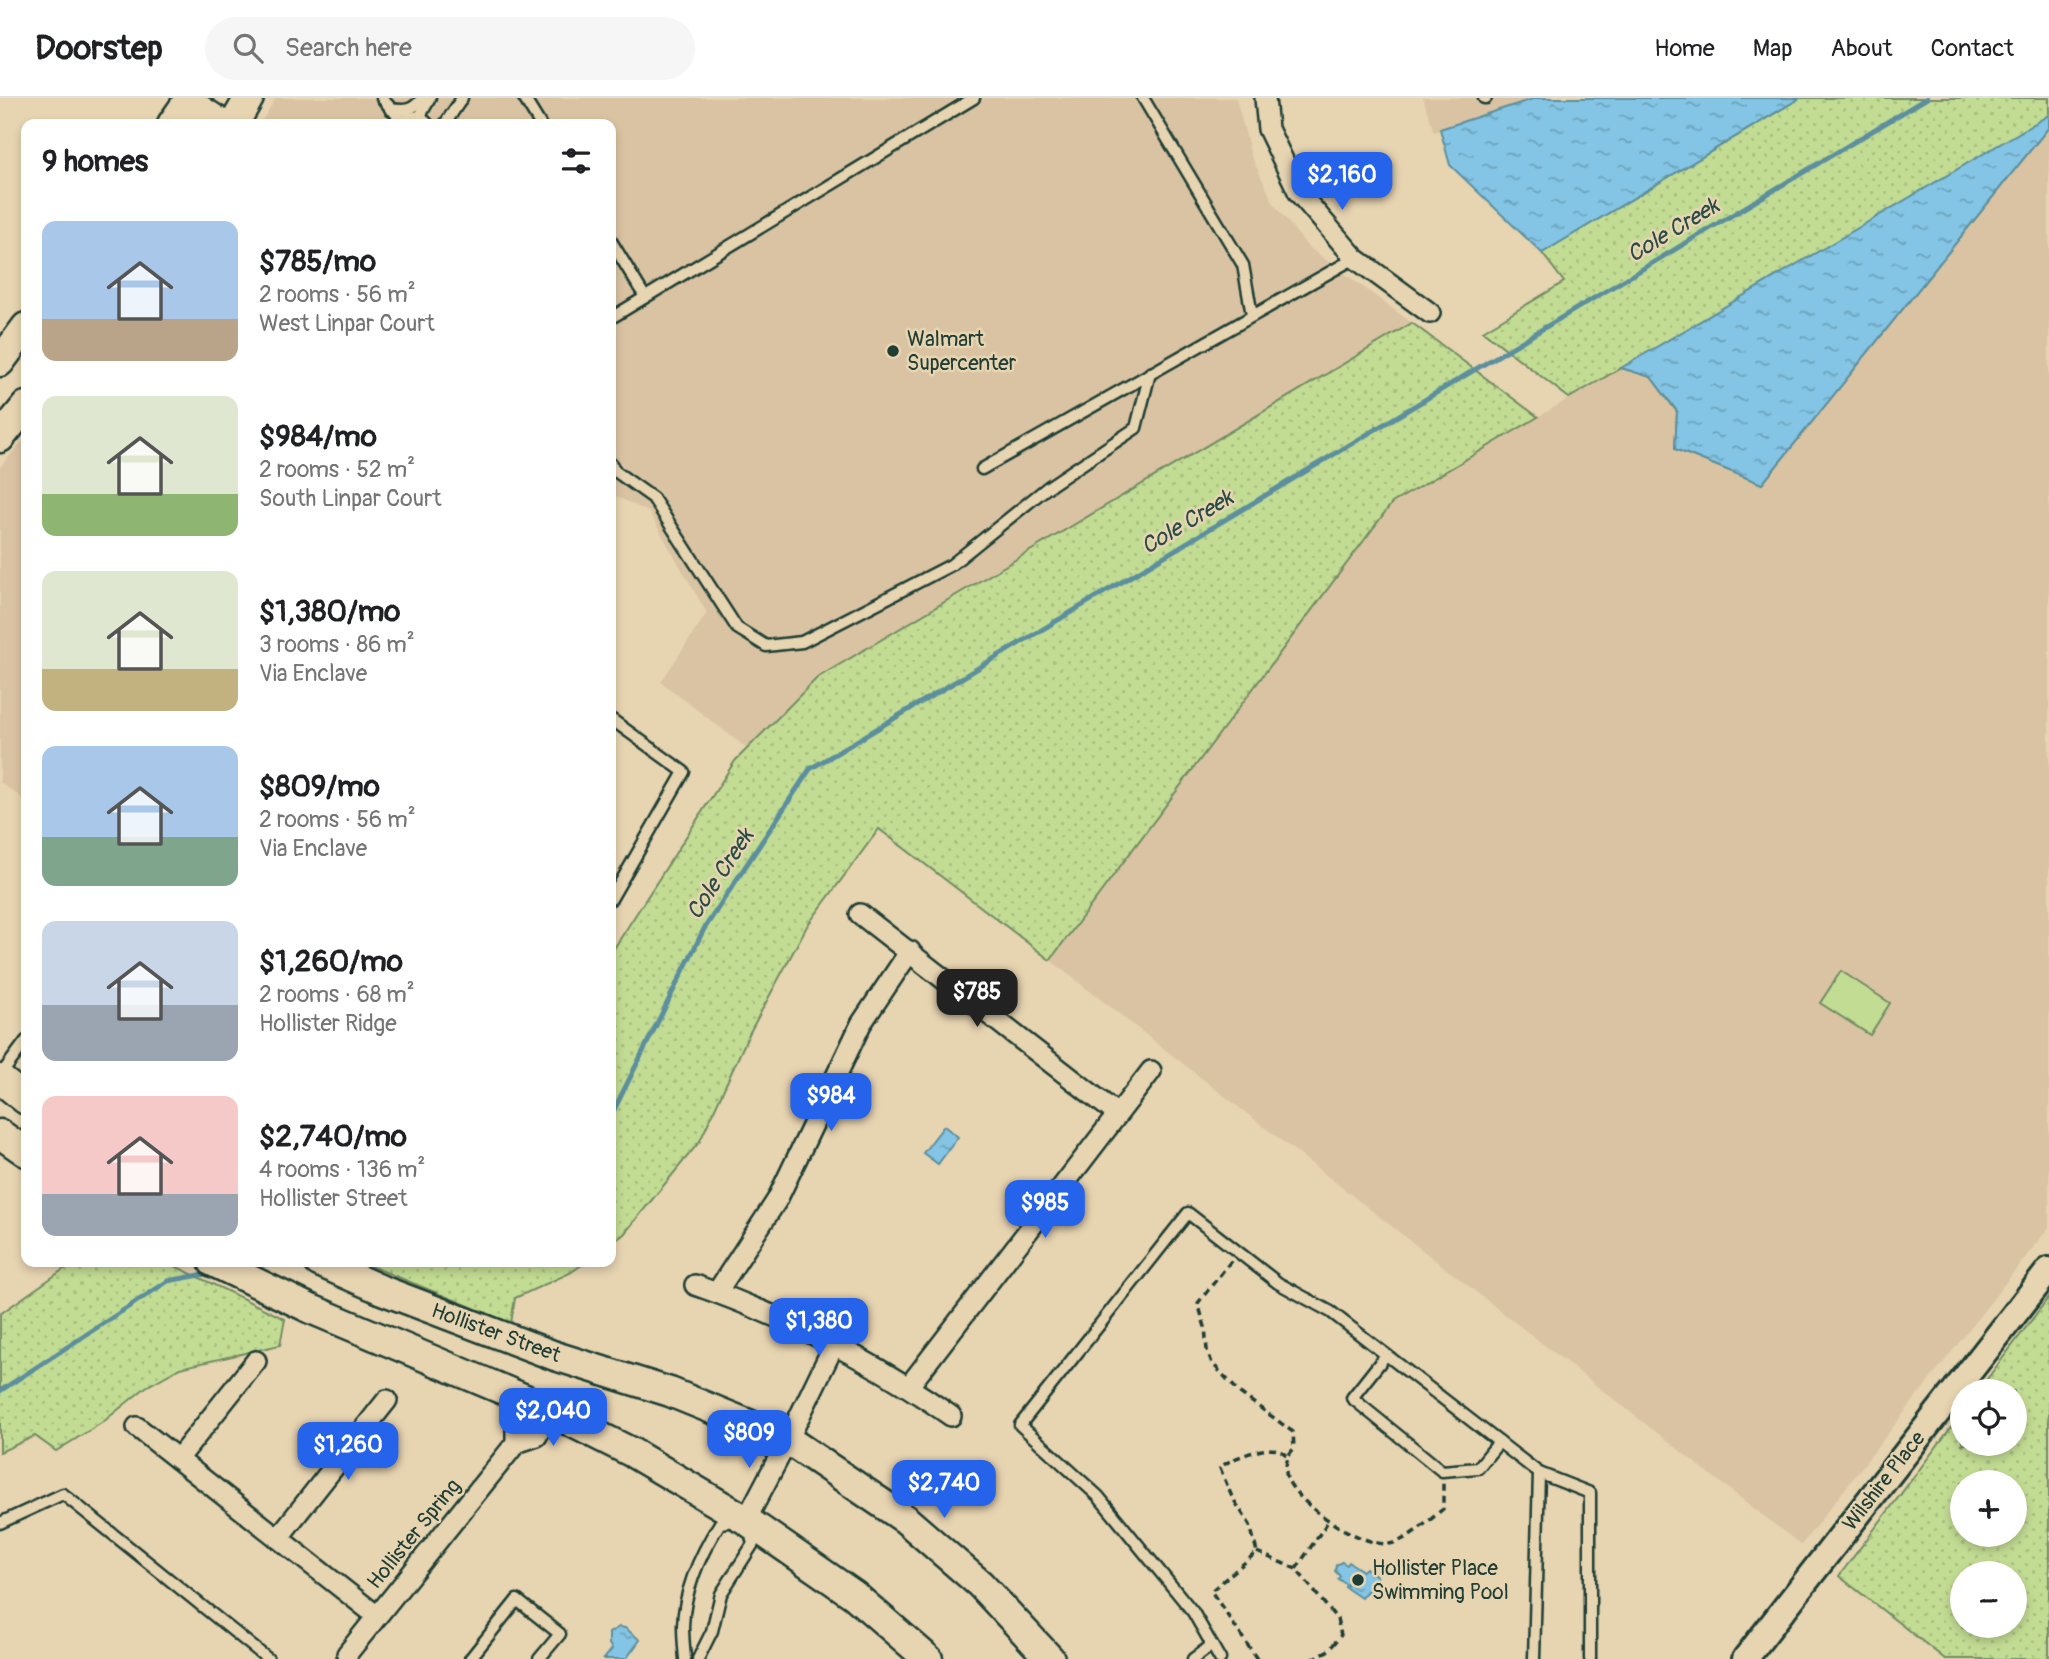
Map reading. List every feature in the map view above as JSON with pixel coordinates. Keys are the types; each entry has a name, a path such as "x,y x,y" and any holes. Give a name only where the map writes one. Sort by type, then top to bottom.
{"main road":[{"path":"237,119 249,98"},
{"path":"183,108 210,119"},
{"path":"0,362 21,334"},
{"path":"0,438 21,412"},
{"path":"0,1078 21,1096"},
{"path":"0,1134 21,1149"},
{"path":"223,1267 311,1309 537,1404 631,1452 746,1520 854,1595 928,1659"},
{"name":"Hollister Street","path":"330,1267 382,1290 555,1356 670,1392 788,1440 905,1519 980,1584 1049,1659"}],"street":[{"path":"1265,98 1268,129 1299,193 1356,258 1430,313"},
{"path":"860,914 1116,1114"},
{"path":"717,1292 777,1200 861,1024 910,951"},
{"path":"909,1386 1151,1070"},
{"name":"Wilshire Place","path":"1745,1659 2049,1270"},
{"path":"695,1285 835,1343 909,1386 951,1416"},
{"path":"746,1520 835,1343"},
{"path":"178,1459 256,1361"},
{"path":"278,1538 387,1401"},
{"name":"Hollister Spring","path":"347,1654 516,1443 516,1426 537,1404"},
{"path":"137,1427 377,1616"}],"lane":[{"path":"382,98 400,119"},
{"path":"390,109 405,111 416,107 422,98"},
{"path":"406,119 419,116 430,98"},
{"path":"448,119 463,98"},
{"path":"524,98 537,119"},
{"path":"616,315 974,98"},
{"path":"1143,98 1243,265 1252,315"},
{"path":"419,116 422,119"},
{"path":"616,249 645,298"},
{"path":"982,469 1356,258"},
{"path":"616,472 653,498 737,628 766,646 802,642 951,565 1048,487 1136,428 1150,373"},
{"path":"616,723 684,772 616,890"},
{"path":"0,1078 21,1048"},
{"path":"1220,1659 1193,1612 1098,1496 1020,1425 1188,1213 1278,1283 1331,1312 1539,1473 1590,1493 1590,1659"},
{"path":"1386,1355 1352,1398 1443,1471 1478,1468 1499,1442"},
{"path":"1534,1659 1539,1473"},
{"path":"0,1523 63,1494 268,1659"},
{"path":"685,1659 685,1614 692,1581 708,1541 720,1523 746,1520 753,1544 721,1594 712,1631 698,1659"},
{"path":"470,1659 517,1600 560,1634 539,1659"},
{"path":"1193,1659 1212,1645"}],"path":[{"path":"1237,1253 1198,1303 1205,1327 1207,1350 1212,1363 1240,1393 1293,1432 1295,1444 1285,1470 1289,1482 1315,1510 1368,1540 1386,1544 1400,1540 1443,1508 1443,1471"},
{"path":"1257,1552 1250,1525 1232,1497 1220,1468 1239,1455 1277,1449 1289,1456"},
{"path":"1296,1569 1329,1520"},
{"path":"1257,1552 1296,1569 1337,1619 1341,1635 1329,1650 1312,1659"},
{"path":"1257,1552 1211,1591 1257,1659"}],"shaded area":[{"path":"276,98 1236,98 1251,156 1274,204 1307,246 1412,323 817,678 748,749 661,682 707,613 649,512 616,496 616,119 263,119"},
{"path":"1423,98 1536,98 1434,132"},
{"path":"2049,127 2049,1227 1801,1545 1050,960 1392,503 1621,368 1651,377 1677,412 1762,484"},
{"path":"21,443 21,797 0,782 0,467"}],"green space":[{"path":"1800,98 2049,98 2049,127 1762,484 1675,449 1677,412 1651,377 1621,368 1569,398 1483,331 1564,282 1542,253"},
{"path":"1412,323 1538,417 1392,503 1050,960 879,829 807,926 749,1034 700,1141 624,1234 616,1240 616,945 735,761 817,678"},
{"path":"1841,971 1890,1003 1870,1035 1820,1003"},
{"path":"67,1267 177,1267 285,1319 280,1345 180,1368 146,1387 103,1422 56,1451 35,1436 0,1452 0,1314"},
{"path":"373,1267 579,1267 515,1298 511,1323"},
{"path":"2049,1297 2049,1659 1945,1659 1839,1576 1950,1429 1950,1456 2027,1456 2027,1379 1987,1379"}],"water":[{"path":"1536,98 1800,98 1542,253 1450,165 1440,129"},
{"path":"2049,115 2049,127 1762,484 1675,449 1677,411 1651,377 1621,368"},
{"path":"944,1126 958,1137 938,1164 923,1153"},
{"name":"Hollister Place Swimming Pool","path":"1342,1562 1347,1565 1349,1562 1363,1571 1366,1568 1377,1576 1379,1585 1374,1593 1367,1591 1361,1598 1345,1587 1347,1585 1338,1579 1340,1576 1335,1571 1336,1565"},
{"path":"619,1627 625,1628 640,1640 626,1659 604,1659 612,1649 609,1633"}],"waterway":[{"name":"Cole Creek","path":"616,1106 704,929 810,769 1927,98"},
{"name":"Cole Creek","path":"0,1391 168,1281 211,1273"}],"place":[{"name":"Walmart Supercenter","path":"893,351"},
{"name":"Hollister Place Swimming Pool","path":"1358,1580"}]}
